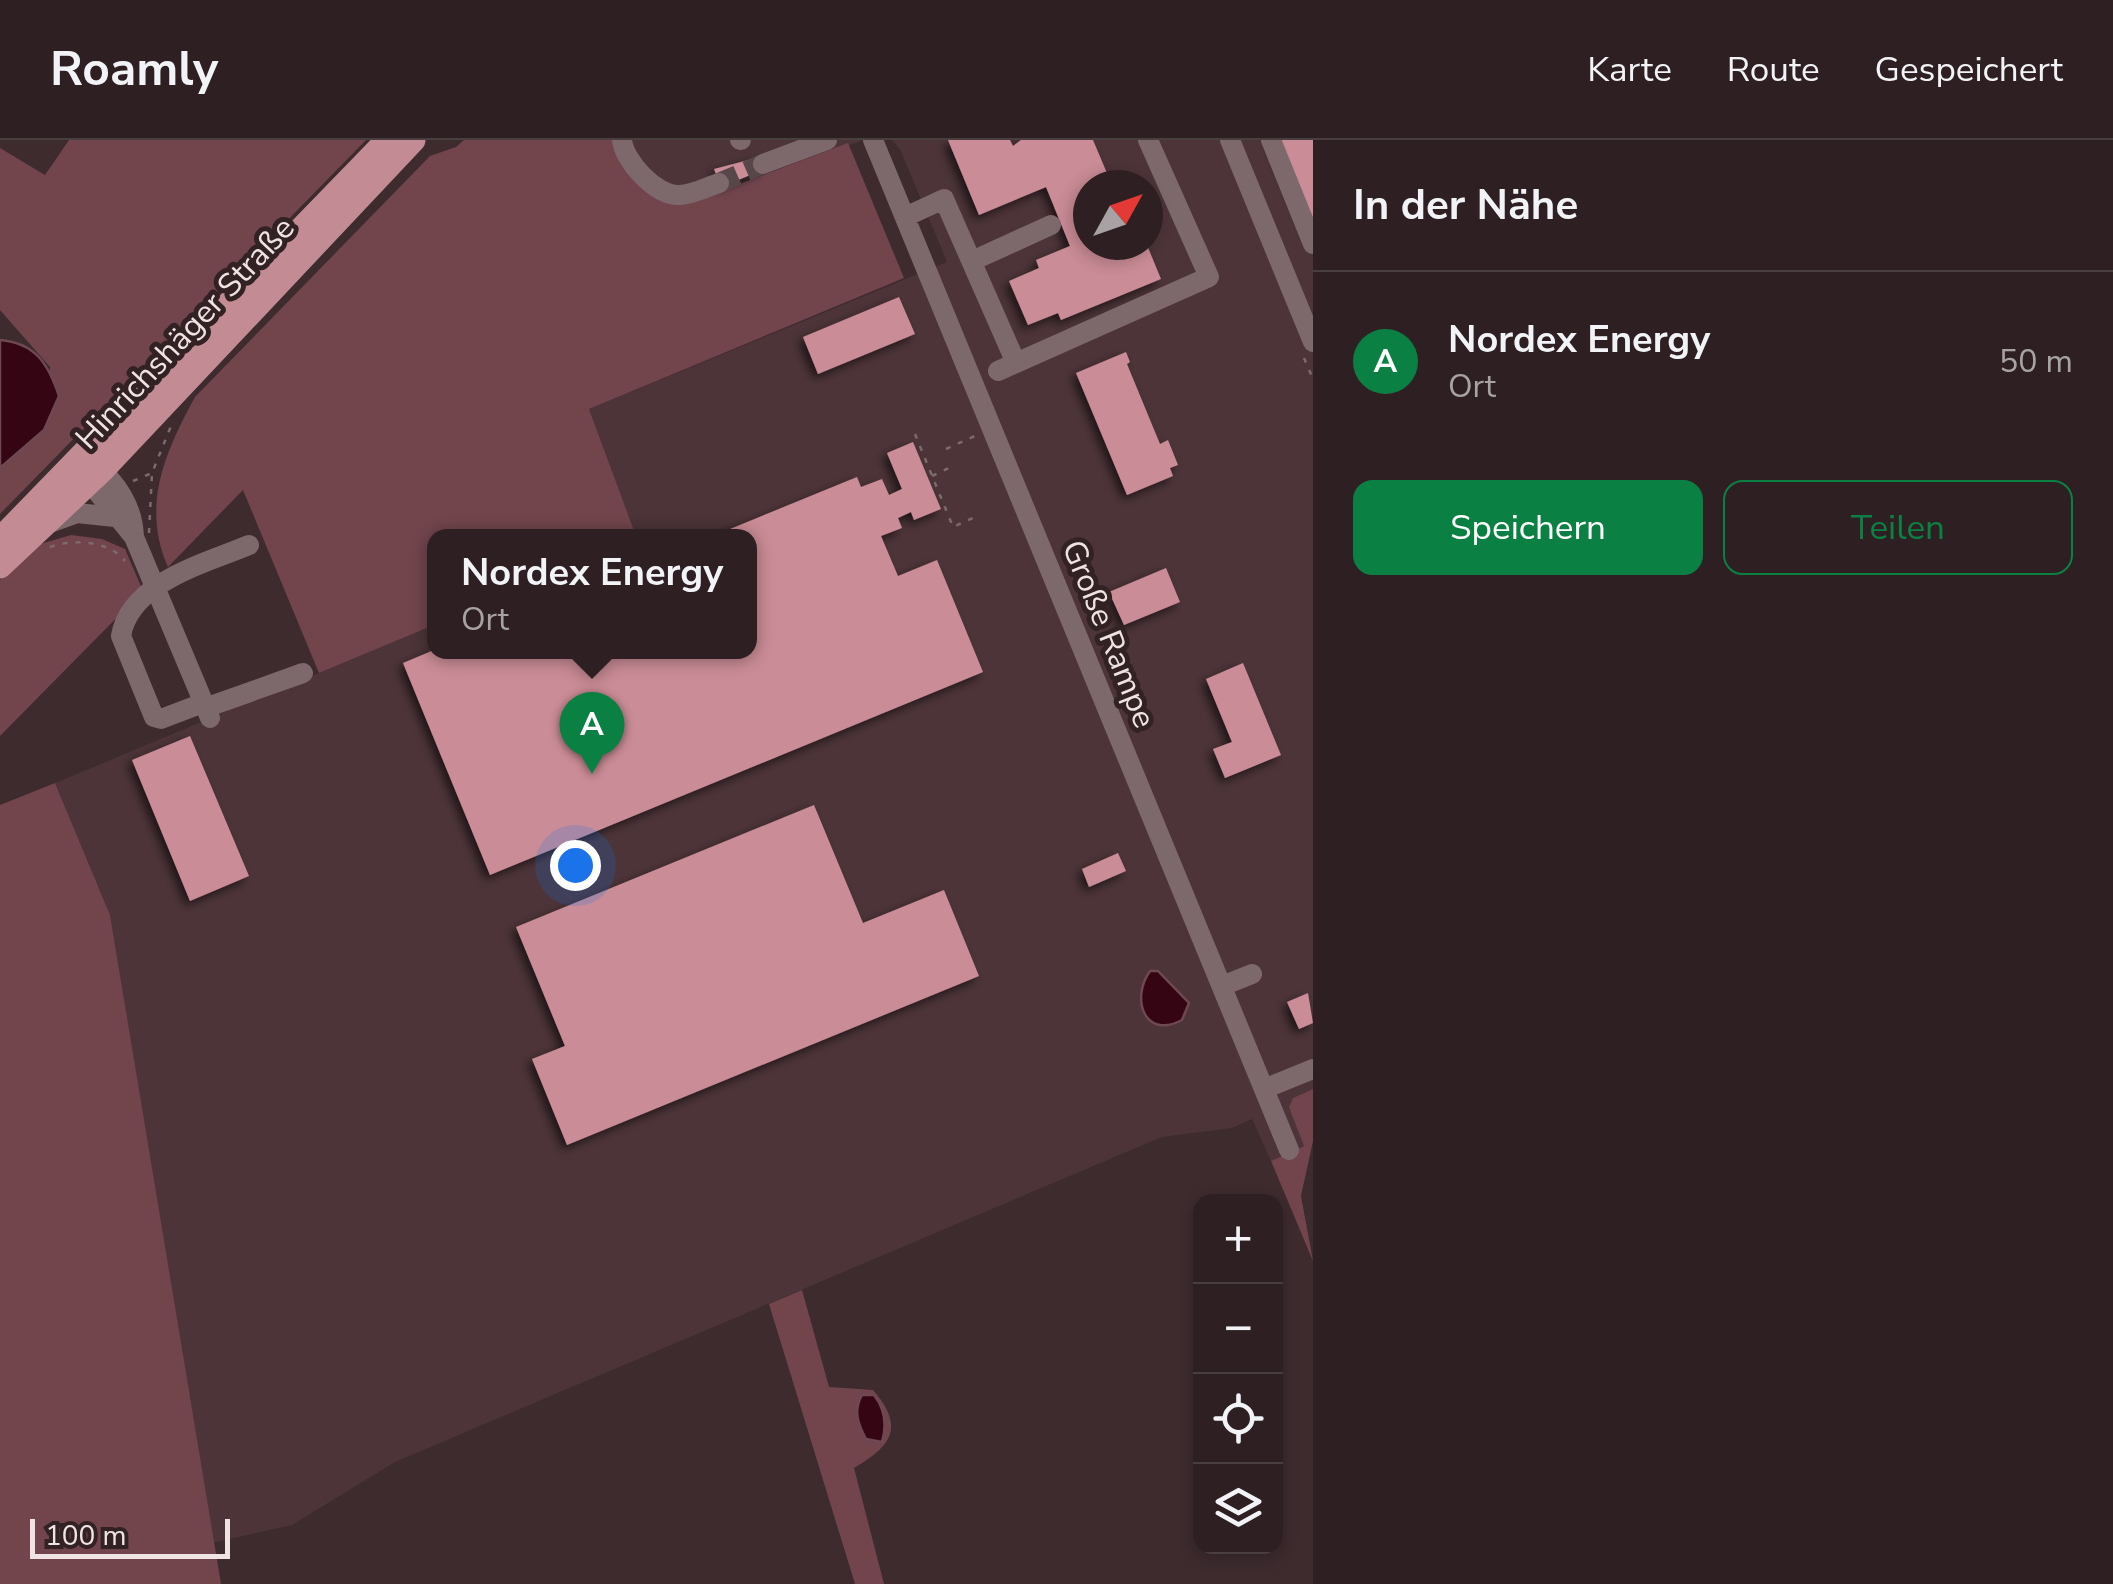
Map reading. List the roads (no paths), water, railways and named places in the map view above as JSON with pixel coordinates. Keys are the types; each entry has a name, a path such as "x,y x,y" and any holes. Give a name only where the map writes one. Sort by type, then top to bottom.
{"main road":[{"name":"Hinrichshäger Straße","path":"0,566 45,537 94,471 388,140"},
{"name":"Hinrichshäger Straße","path":"0,540 94,471 413,140"}],"street":[{"path":"622,140 630,161 662,190 682,196 719,182"},
{"name":"Große Rampe","path":"873,140 1290,1150"},
{"path":"904,217 944,200 972,262 1007,366 1209,277 1148,140"},
{"path":"1230,140 1313,342"},
{"path":"1271,140 1313,244"},
{"path":"763,164 816,142"},
{"path":"972,262 1051,225"},
{"path":"1292,290 1313,280"},
{"path":"94,471 115,517 135,540 206,709"},
{"path":"94,471 134,521 135,540"},
{"path":"45,537 77,513 115,517"},
{"path":"249,544 151,577 123,624 121,636 142,692 150,711 160,718 206,709 302,673"},
{"path":"1222,986 1252,974"},
{"path":"1264,1089 1313,1069"}],"tunnel":[{"path":"719,183 763,164"}],"place":[{"name":"Nordex Energy","path":"592,774"}]}
